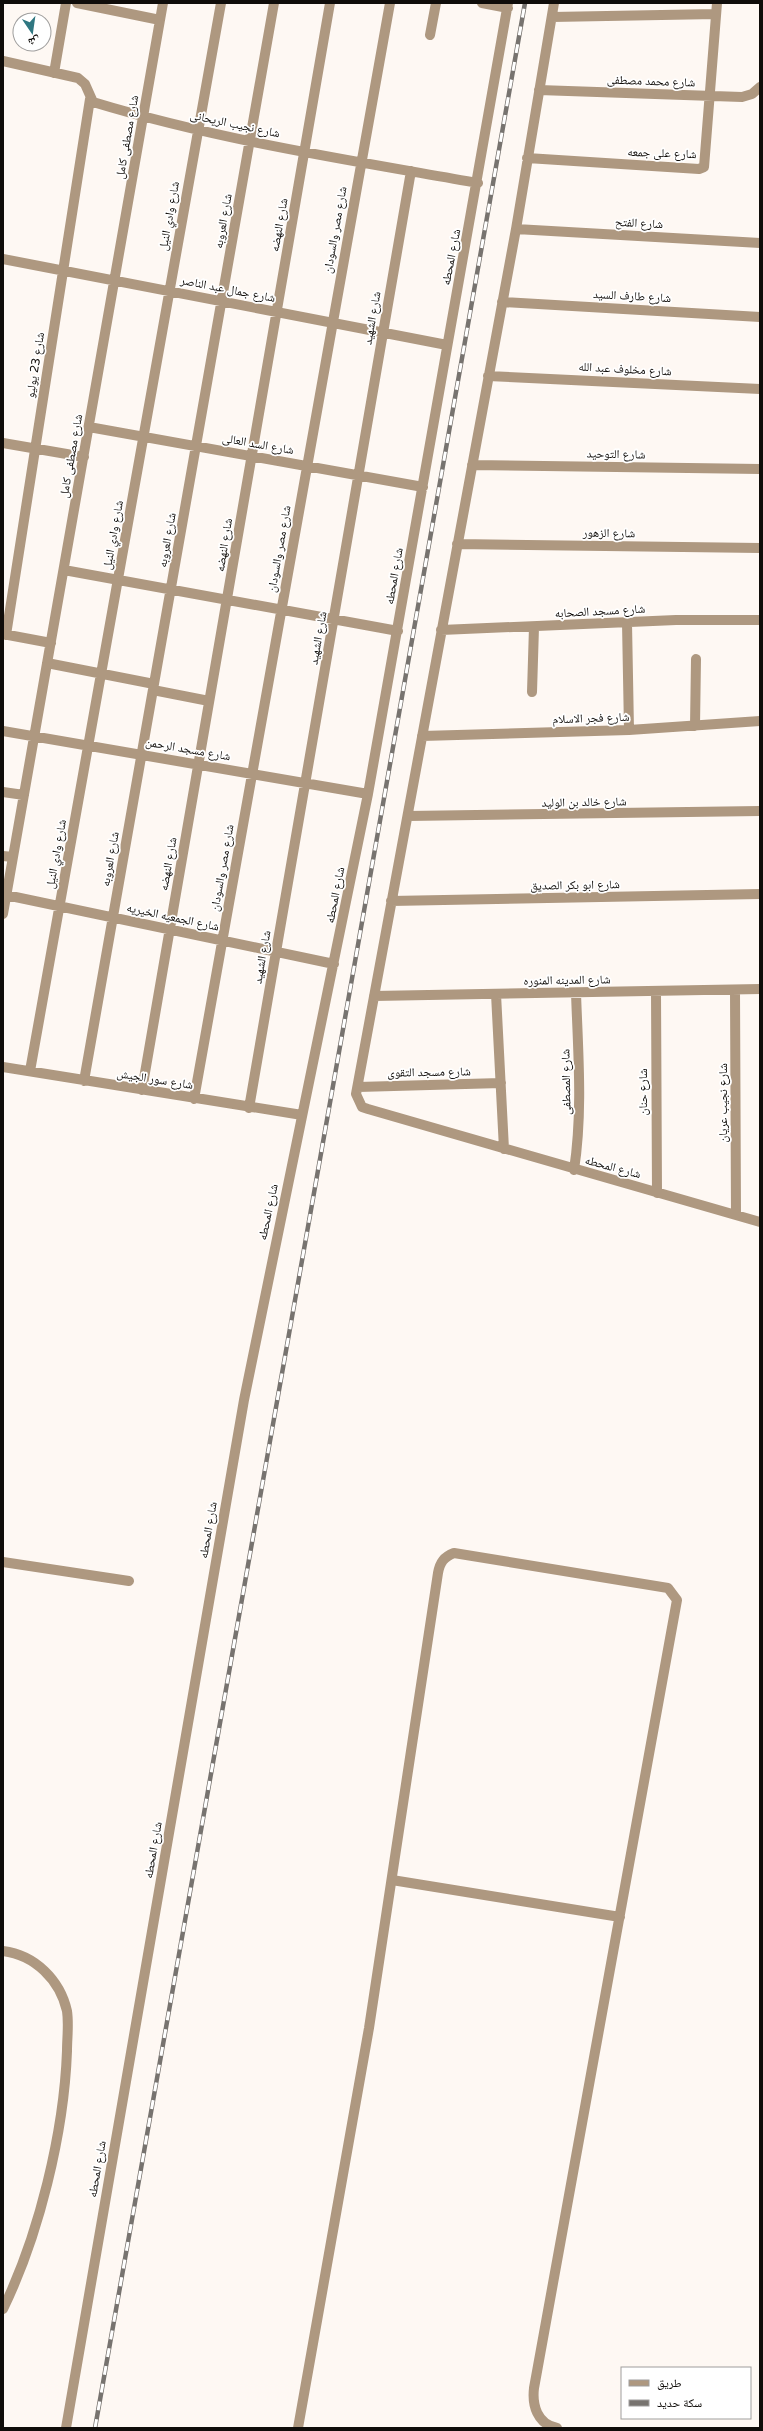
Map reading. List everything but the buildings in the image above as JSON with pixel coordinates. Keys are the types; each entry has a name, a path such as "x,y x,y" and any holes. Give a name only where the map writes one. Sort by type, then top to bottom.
{"street":[{"path":"54,73 66,3"},
{"path":"77,3 160,20"},
{"name":"شارع مصطفى كامل","path":"3,914 6,895 8,856 24,795 163,3"},
{"name":"شارع وادي النيل","path":"30,1071 119,580 220,3"},
{"name":"شارع العروبه","path":"84,1081 172,590 274,3"},
{"name":"شارع النهضه","path":"142,1090 209,701 228,600 330,3"},
{"name":"شارع مصر والسودان","path":"194,1099 390,3"},
{"path":"430,35 436,3"},
{"path":"482,3 508,5"},
{"name":"شارع المحطه","path":"554,3 516,229 374,996 358,1087 358,1102 362,1106 574,1170 760,1222"},
{"name":"شارع على جمعه","path":"527,158 699,169 704,167 706,162 717,3"},
{"name":"شارع المحطه","path":"66,2428 244,1400 368,794 447,345 478,183 508,5"},
{"path":"552,17 716,14"},
{"path":"3,61 82,80 87,87 90,100"},
{"name":"شارع محمد مصطفى","path":"539,90 742,97 752,94 760,87"},
{"name":"شارع نجيب الريحانى","path":"90,100 198,130 305,152 478,183"},
{"name":"شارع 23 يوليو","path":"5,634 90,100"},
{"name":"شارع الشهيد","path":"249,1108 411,171"},
{"name":"شارع الفتح","path":"516,229 760,243"},
{"name":"شارع جمال عبد الناصر","path":"3,259 447,345"},
{"name":"شارع طارف السيد","path":"502,302 760,317"},
{"name":"شارع مخلوف عبد الله","path":"488,376 760,389"},
{"name":"شارع السد العالى","path":"89,428 423,487"},
{"path":"3,443 84,457"},
{"name":"شارع التوحيد","path":"472,466 760,470"},
{"name":"شارع الزهور","path":"457,544 760,548"},
{"path":"64,570 398,630"},
{"name":"شارع مسجد الصحابه","path":"441,630 760,620"},
{"path":"627,623 629,730"},
{"path":"532,692 534,626"},
{"path":"5,634 51,643"},
{"path":"695,726 696,658"},
{"path":"47,663 101,673 209,701"},
{"name":"شارع فجر الاسلام","path":"422,736 629,730 760,722"},
{"name":"شارع مسجد الرحمن","path":"3,731 368,794"},
{"path":"3,792 24,795"},
{"name":"شارع خالد بن الوليد","path":"408,816 760,811"},
{"name":"شارع ابو بكر الصديق","path":"391,901 760,894"},
{"name":"شارع الجمعيه الخيريه","path":"6,895 334,964"},
{"name":"شارع المدينه المنوره","path":"374,996 760,989"},
{"name":"شارع نجيب عريان","path":"735,990 736,1215"},
{"name":"شارع حنان","path":"656,991 657,1193"},
{"name":"شارع المصطفى","path":"574,1170 579,1138 580,1103 576,993"},
{"path":"496,994 504,1148"},
{"name":"شارع سور الجيش","path":"3,1067 249,1108 302,1115"},
{"name":"شارع مسجد التقوى","path":"358,1087 501,1083"},
{"path":"298,2428 369,2028 440,1564 446,1556 454,1553 464,1553 668,1588 677,1600 534,2388 533,2400 536,2411 543,2421 557,2428"},
{"path":"3,1562 129,1581"},
{"path":"392,1880 620,1917"},
{"path":"3,1951 14,1952 33,1961 49,1975 61,1992 67,2012 67,2034 60,2116 38,2221 3,2309"}],"railway":[{"path":"95,2428 525,3"}]}
